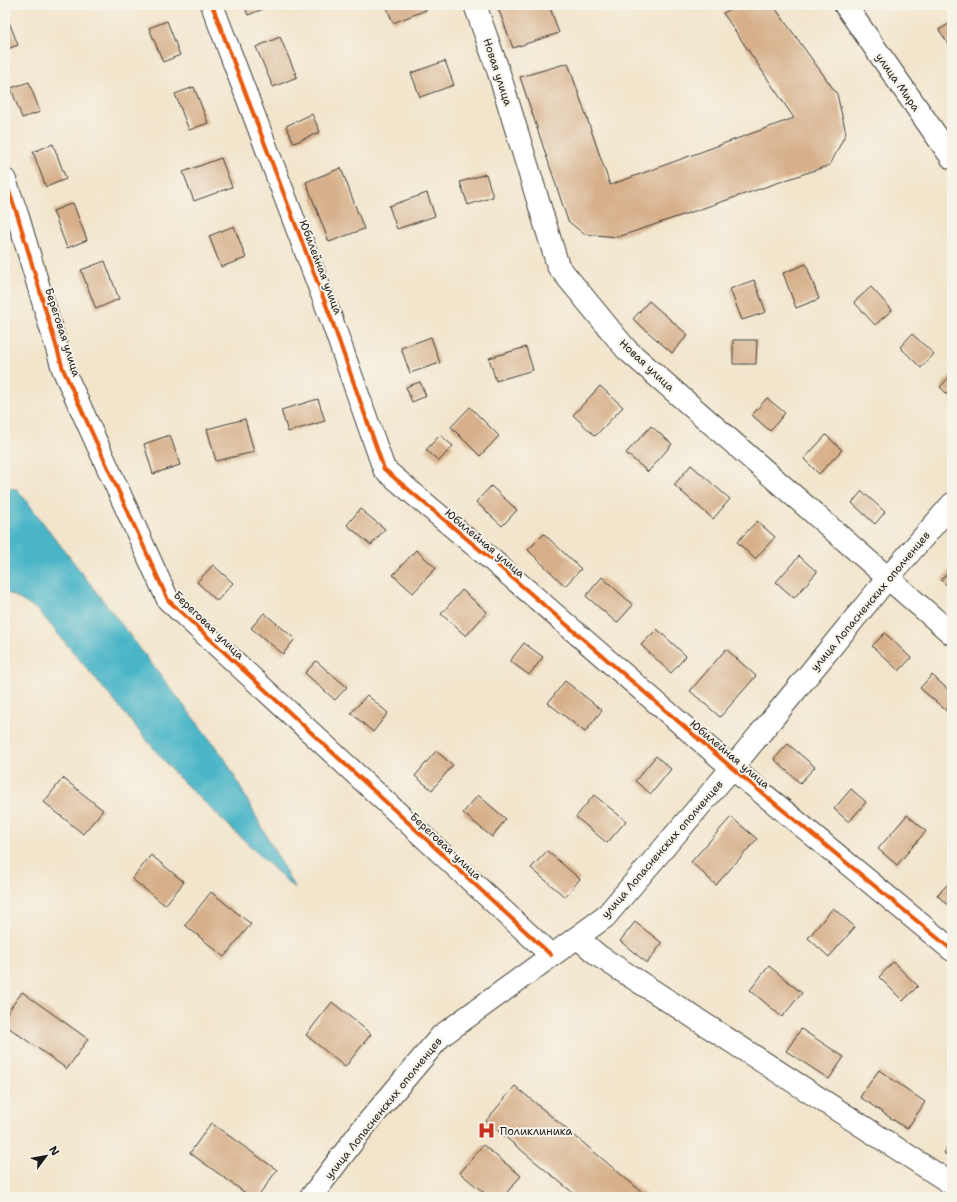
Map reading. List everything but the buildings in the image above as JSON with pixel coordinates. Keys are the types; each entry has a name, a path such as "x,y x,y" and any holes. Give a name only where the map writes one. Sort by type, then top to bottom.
{"street":[{"name":"Юбилейная улица","path":"212,5 331,318 384,469 492,560 732,768 952,950"},
{"name":"Новая улица","path":"475,5 498,70 558,266 626,349 887,579 952,634"},
{"name":"улица Мира","path":"845,5 952,158"},
{"name":"Береговая улица","path":"5,180 18,216 64,369 168,600 551,955"},
{"name":"улица Лопасненских ополченцев","path":"311,1197 363,1128 441,1036 551,955 578,938 606,917 732,768 887,579 952,504"},
{"path":"578,938 599,956 952,1184"}],"water":[{"path":"5,488 17,489 225,759 295,889 177,776 38,610 5,591"}],"cycle path":[{"path":"212,5 331,318 384,469 492,560 732,768 952,950"},
{"path":"5,180 18,217 63,369 168,600 551,955"}],"place":[{"name":"Поликлиника","path":"487,1131"}]}
